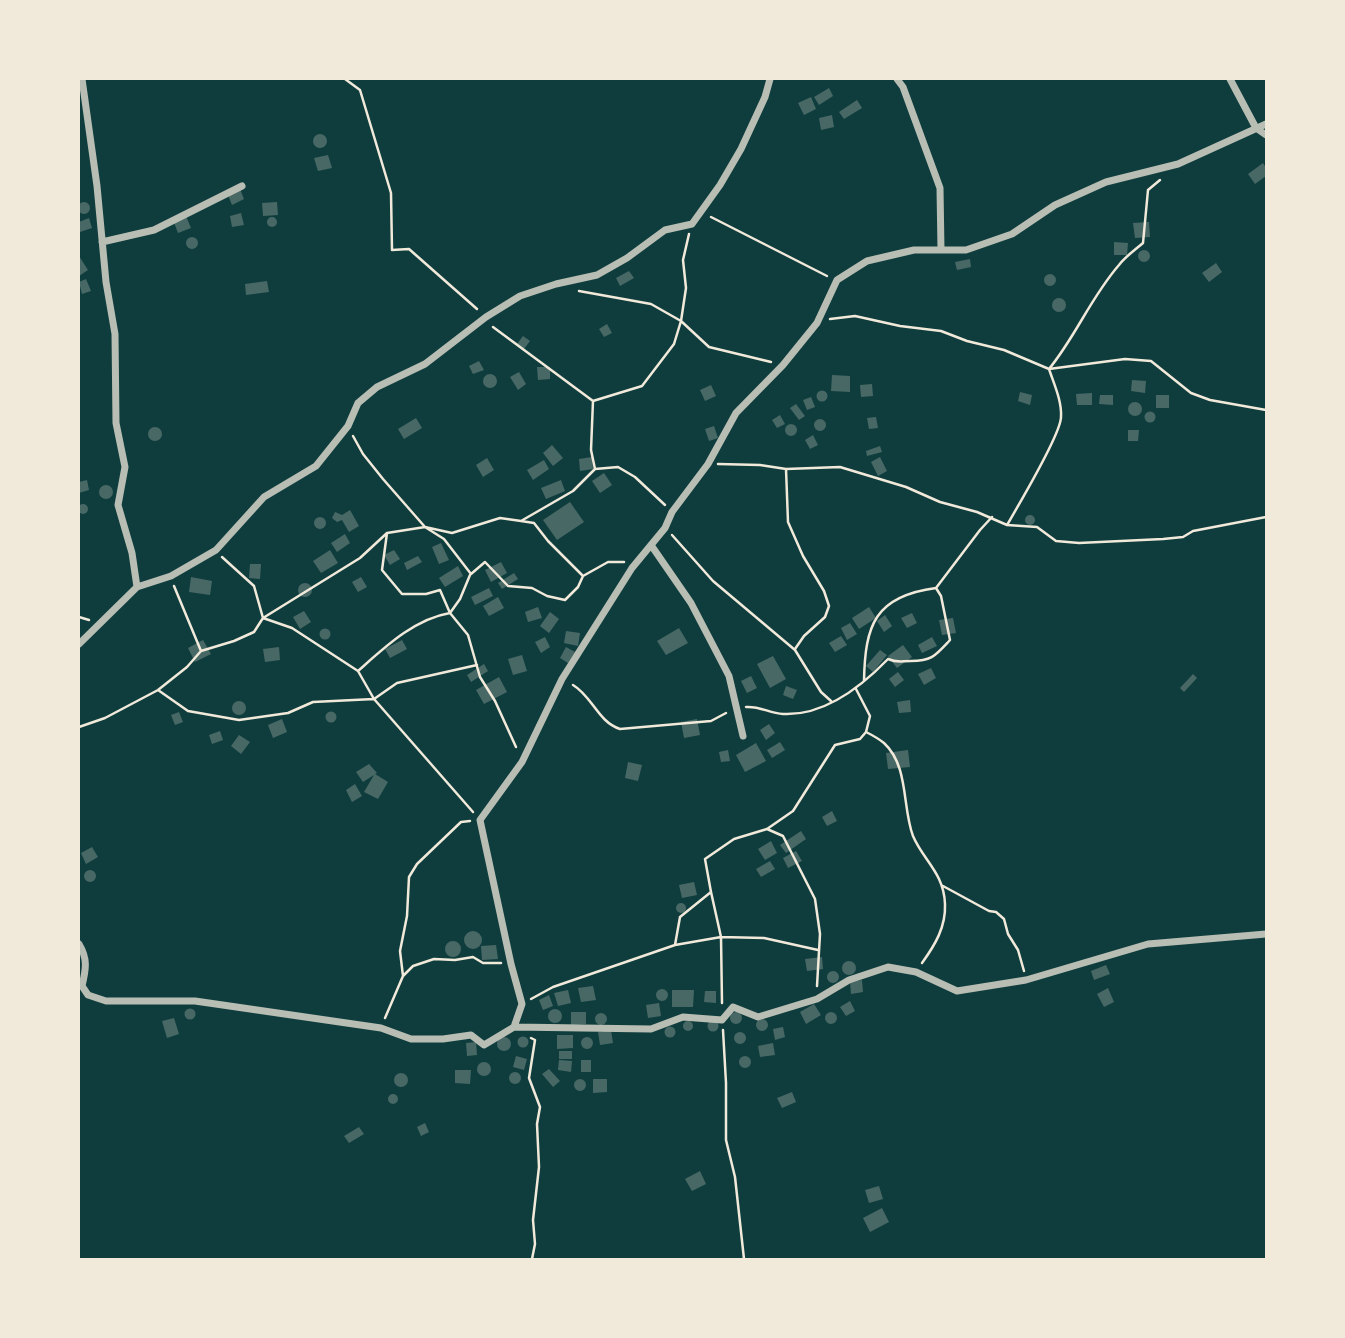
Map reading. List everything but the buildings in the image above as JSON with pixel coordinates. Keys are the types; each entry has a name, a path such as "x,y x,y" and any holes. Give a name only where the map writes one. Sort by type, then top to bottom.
{"street":[{"path":"82,79 115,334 116,423 125,467 118,505 132,553 137,587"},
{"path":"79,644 137,587 171,576 216,550 264,497 316,466 348,426 358,403 377,387 425,364 486,317 520,296 555,284 597,275 627,258 665,230 692,224 720,185 741,149 765,97 770,79"},
{"path":"897,79 903,87 940,188 941,250"},
{"path":"1230,79 1256,128 1266,135"},
{"path":"514,1027 522,1004 480,820 522,762 562,679 632,568 665,528 672,512 708,464 736,413 783,365 817,323 836,280 867,261 914,250 966,250 1012,234 1055,205 1106,182 1178,164 1266,124"},
{"path":"102,242 154,230 242,186"},
{"path":"651,545 691,603 729,676 743,736"},
{"path":"79,944 85,955 86,967 82,986 88,995 106,1001 195,1000 381,1028 411,1039 443,1040 471,1035 484,1045 514,1027 651,1029 683,1017 722,1020 733,1007 758,1017 817,999 849,979 888,967 916,972 957,991 1026,980 1148,944 1266,934"}],"path":[{"path":"345,79 360,90 391,193 392,250 409,249 486,317 494,328 593,401"},
{"path":"1049,369 1064,350 1099,291 1120,263 1143,243 1148,190 1178,164"},
{"path":"593,401 642,386 674,344 686,288 682,260 692,224 711,217 836,280"},
{"path":"577,290 651,304 681,321 709,347 783,365"},
{"path":"817,323 843,316 855,316 900,326 941,331 1004,350 1049,369 1125,359 1151,361 1191,393 1210,400 1266,410"},
{"path":"1007,525 1040,466 1062,419 1058,394 1049,369"},
{"path":"593,401 591,450 595,468"},
{"path":"348,426 363,454 425,527 444,539 471,574"},
{"path":"708,464 760,465 786,469 850,469 906,487 959,509 992,517 1007,525 1037,527 1056,541 1079,543 1183,537 1193,531 1266,517"},
{"path":"521,521 573,491 595,468 618,467 635,477 672,512"},
{"path":"786,469 788,522 829,606 825,617 804,636 795,650"},
{"path":"864,681 868,633 874,619 888,606 915,590 936,588 979,530 992,517"},
{"path":"79,727 105,718 158,690 187,667 201,651 254,632 263,618 360,558 387,533 425,527 452,533 500,518 534,523 583,576"},
{"path":"665,528 713,581 795,650 821,692 831,701"},
{"path":"387,533 382,570 402,594 426,594 440,590 450,613 468,635 480,677 495,701 522,762"},
{"path":"216,550 226,563 254,586 263,618"},
{"path":"358,671 407,631 437,615 450,613 460,599 471,574 485,562 508,586 532,588 558,600 565,600 578,587 583,576 608,562 625,562 632,568"},
{"path":"171,576 201,651"},
{"path":"562,679 582,690 606,722 620,729 711,721 738,708 757,706 770,712 806,713 856,689 888,659 896,663 924,662 939,652 950,640 941,596 936,588"},
{"path":"263,618 292,628 358,671 374,698 480,820"},
{"path":"158,690 188,710 239,720 288,713 313,702 374,698 397,683 477,665"},
{"path":"744,1259 735,1177 726,1139 721,937 705,859 734,839 767,829 793,811 835,745 860,739 866,732 870,716 856,689"},
{"path":"866,732 885,744 895,760 904,784 914,836 943,886 946,905 944,922 936,944 916,972"},
{"path":"403,975 400,951 407,916 409,877 417,864 461,822 480,820"},
{"path":"767,829 783,836 815,899 820,934 817,999"},
{"path":"943,886 996,912 1004,919 1008,934 1018,950 1026,980"},
{"path":"675,945 680,916 711,892"},
{"path":"522,1004 553,988 675,945 721,937 764,938 818,950"},
{"path":"381,1028 403,975 413,966 434,959 473,957 483,963 511,964"},
{"path":"514,1027 535,1040 530,1078 540,1107 537,1125 539,1167 533,1220 536,1244 532,1259"}]}
